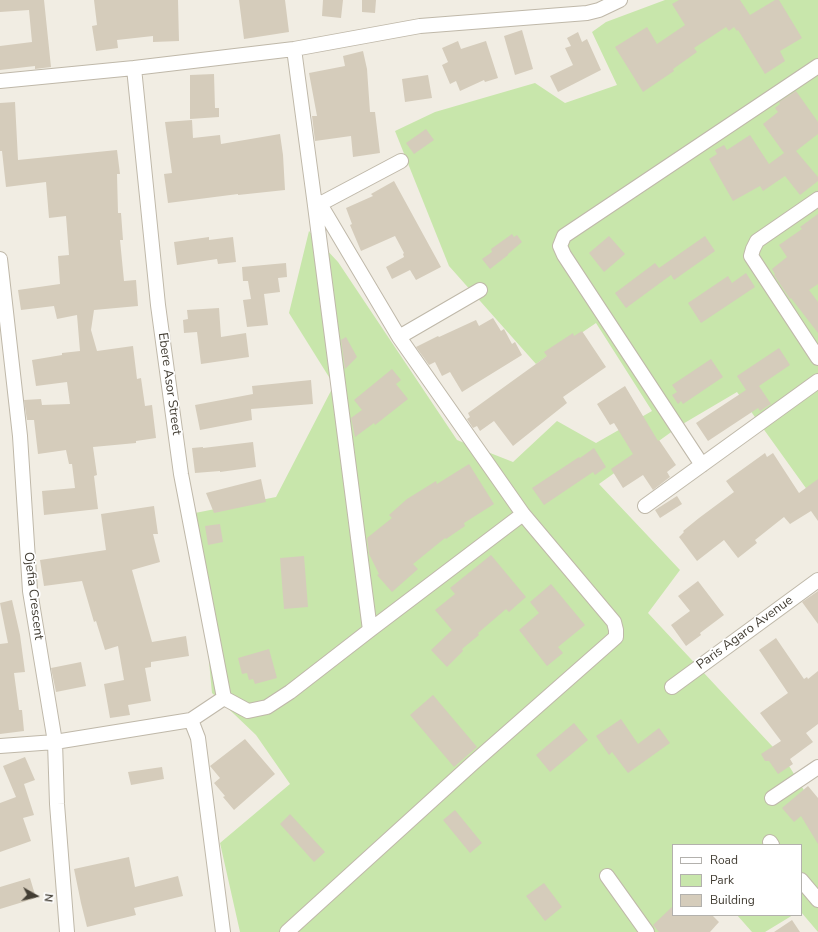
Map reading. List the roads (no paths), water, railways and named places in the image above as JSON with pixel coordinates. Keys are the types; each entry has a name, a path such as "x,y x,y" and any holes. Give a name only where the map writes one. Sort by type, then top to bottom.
{"street":[{"path":"0,80 134,68 294,49 420,26 587,13 599,10 620,0"},
{"path":"294,49 317,201 370,630"},
{"path":"702,464 564,255 560,246 564,236 818,66"},
{"name":"Ebere Asor Street","path":"134,68 158,304 182,474 224,698"},
{"path":"317,201 401,161"},
{"path":"818,199 757,241 752,249 751,256 818,358"},
{"path":"287,932 479,758 616,637 614,622 523,514 399,337 317,201"},
{"name":"Ojefia Crescent","path":"0,260 20,436 30,591 55,742 57,804 67,932"},
{"path":"399,337 480,290"},
{"path":"645,506 818,381"},
{"path":"0,746 55,742 190,720 224,698 248,711 267,707 290,692 523,514"},
{"name":"Paris Agaro Avenue","path":"672,686 818,580"},
{"path":"190,720 198,738 222,932"},
{"path":"772,798 818,767"},
{"path":"607,876 647,932"},
{"path":"802,881 818,900"}]}
